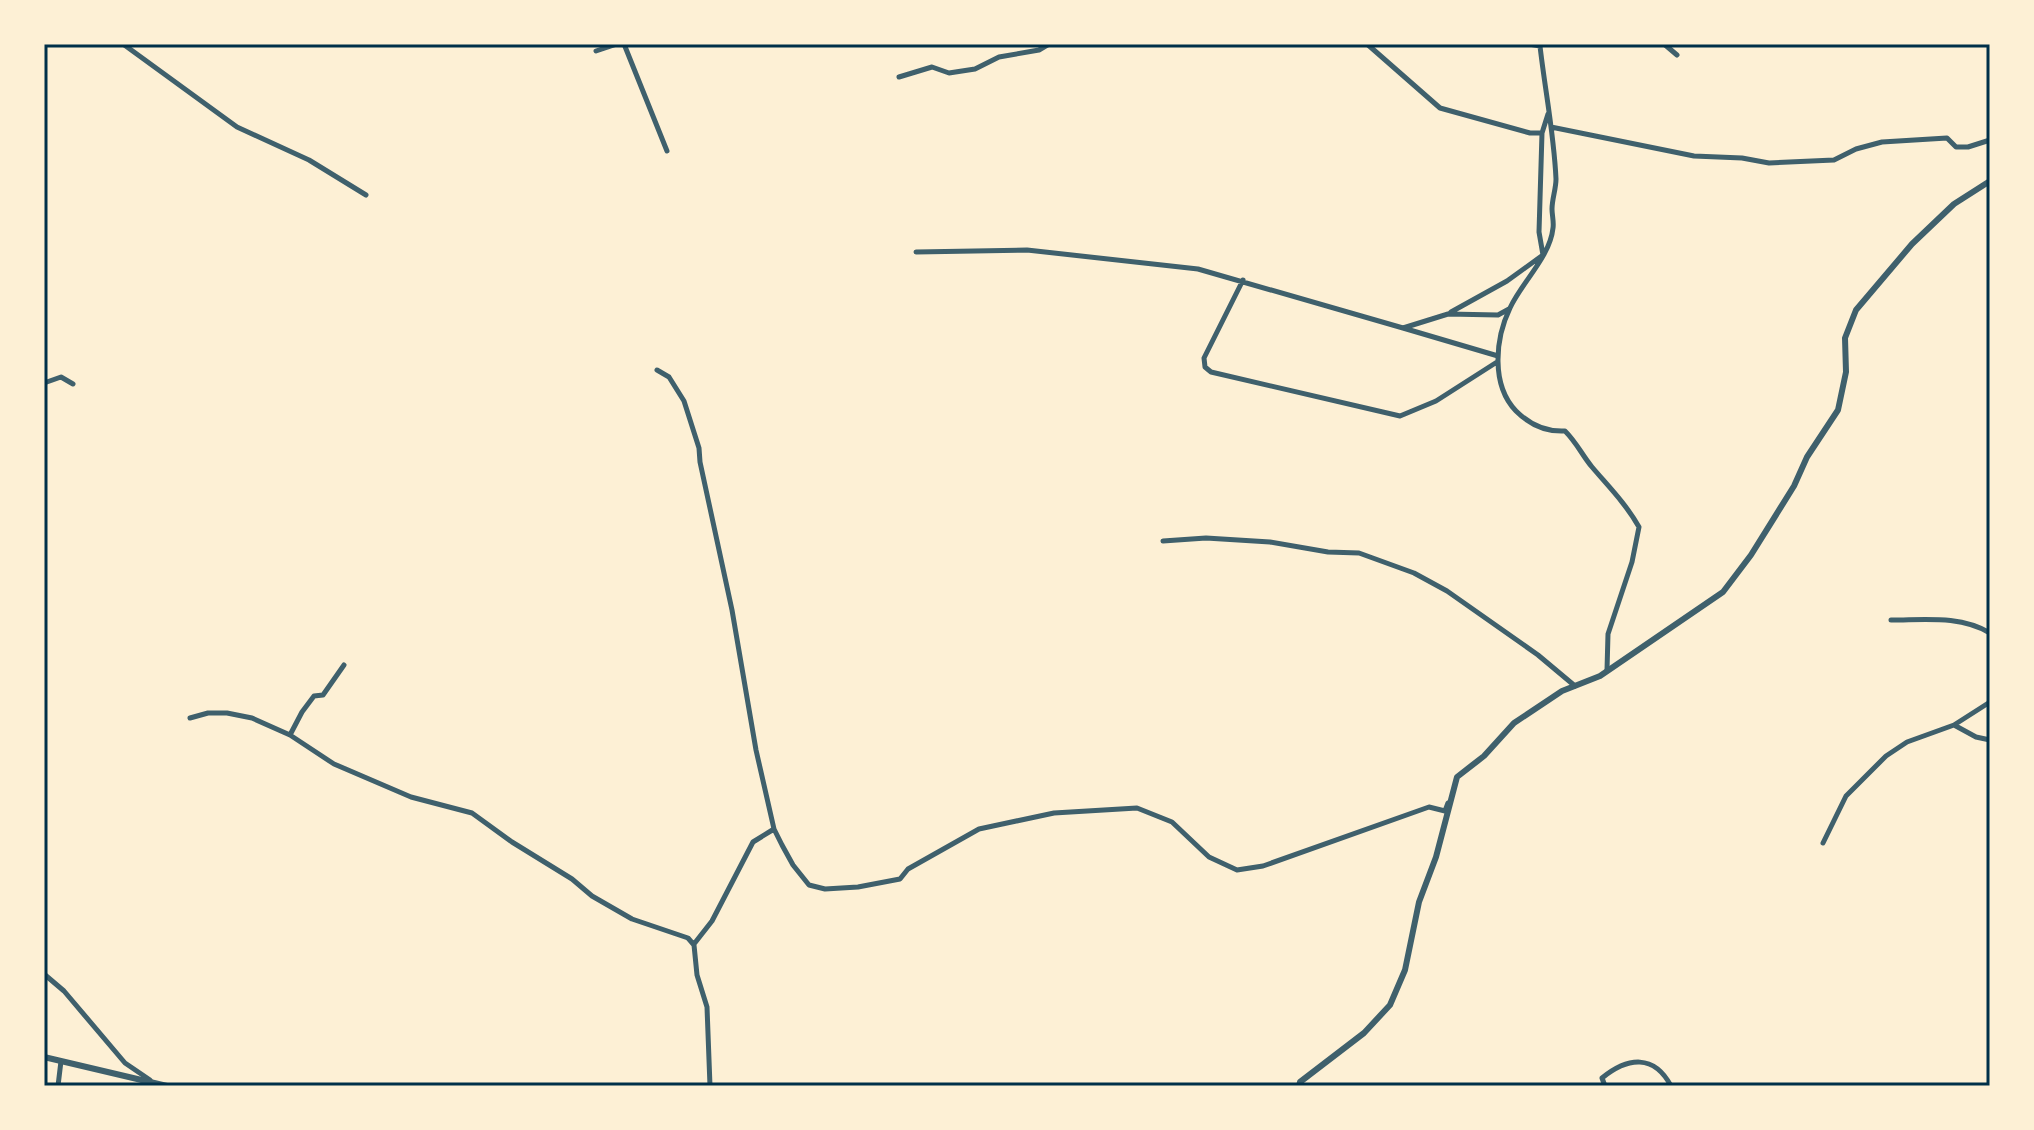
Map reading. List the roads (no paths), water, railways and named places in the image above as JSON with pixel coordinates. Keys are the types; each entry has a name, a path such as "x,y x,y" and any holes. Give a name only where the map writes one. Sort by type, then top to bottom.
{"street":[{"path":"123,44 237,127 309,160 366,195"},
{"path":"596,51 617,44"},
{"path":"624,44 667,151"},
{"path":"899,77 932,67 949,73 975,69 999,57 1039,50 1049,44"},
{"path":"1367,44 1440,108 1530,133 1542,133"},
{"path":"1529,44 1540,45 1551,127 1556,183 1552,206 1553,230 1543,255 1509,309 1498,359 1498,376 1510,405 1521,416 1543,430 1565,431 1579,445 1590,465 1612,486 1639,527 1632,562 1608,634 1607,670"},
{"path":"1664,44 1677,55"},
{"path":"1543,255 1539,232 1542,133 1549,113"},
{"path":"1551,127 1694,156 1742,158 1769,163 1834,160 1856,149 1882,142 1947,138 1956,147 1968,147 1990,140"},
{"path":"657,370 669,377 684,401 699,448 756,750 774,829 793,865 809,885 825,889 858,887 900,879 908,869 979,829 1054,813 1137,808 1172,822 1209,857 1237,870 1263,866 1429,807 1445,811 1457,777 1484,756 1514,723 1562,691 1600,676 1723,592 1751,555 1794,486 1807,457 1838,410 1846,372 1845,338 1856,310 1912,244 1954,204 1990,181"},
{"path":"916,252 1027,250 1198,269 1498,359"},
{"path":"1403,328 1448,314 1507,281 1543,255"},
{"path":"1243,280 1204,358 1205,367 1211,372 1400,416 1436,401 1498,359"},
{"path":"1448,314 1498,315 1509,309"},
{"path":"44,383 61,377 73,384"},
{"path":"1163,541 1206,538 1359,553 1414,573 1447,591 1538,655 1575,686"},
{"path":"1891,620 1953,620 1990,633"},
{"path":"290,735 314,696 323,695 344,665"},
{"path":"1823,843 1846,796 1886,756 1907,742 1954,725 1990,702"},
{"path":"190,718 208,713 252,718 290,735 334,764 401,793 472,813 632,919 688,938 694,945 697,975 707,1007 710,1086"},
{"path":"1954,725 1976,737 1990,740"},
{"path":"1299,1086 1307,1076 1364,1033 1390,1005 1405,970 1419,902 1436,857 1450,798"},
{"path":"694,945 712,921 753,842 774,829"},
{"path":"44,974 64,991 125,1063 154,1085"},
{"path":"44,1057 167,1086"},
{"path":"58,1086 61,1061"},
{"path":"1605,1086 1602,1078 1614,1068 1630,1062 1648,1063 1663,1072 1671,1086"}]}
